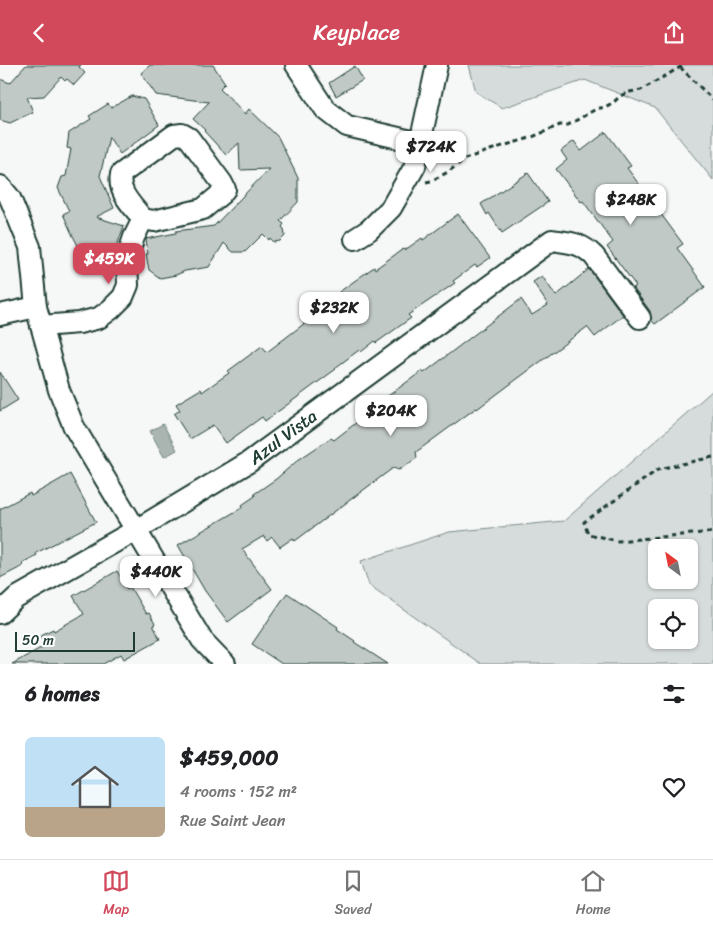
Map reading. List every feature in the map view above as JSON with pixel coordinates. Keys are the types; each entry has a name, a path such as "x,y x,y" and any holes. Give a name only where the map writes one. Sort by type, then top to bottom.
{"street":[{"path":"296,65 325,109 347,125 420,143"},
{"path":"355,239 369,230 391,208 414,166 437,65"},
{"path":"182,134 189,138 222,183 224,189 221,194 203,209 154,221 143,219 121,191 120,174 174,135 182,134"},
{"path":"0,186 10,198 30,247 39,317 59,390 74,427 202,640 225,664"},
{"path":"0,315 39,317 79,323 99,319 123,297 128,285 127,258 143,219"},
{"name":"Azul Vista","path":"0,613 16,599 249,462 552,240 578,244 587,249 640,318"}],"path":[{"path":"405,183 432,181 465,159 530,138 560,125 568,125 596,109 614,102 629,91 640,90 682,66 713,100"},
{"path":"713,457 659,469 584,522 588,534 618,541 713,532"}],"shaded area":[{"path":"469,65 713,65 713,180 655,108 585,80 502,108 476,92"},
{"path":"713,390 713,664 481,664 369,585 361,561 449,532 564,521"},
{"path":"163,424 177,450 164,457 150,431"}],"building":[{"path":"26,65 81,65 79,67 85,73 74,85 61,77 44,96 27,97 33,112 10,123 0,120 0,79 10,83"},
{"path":"150,65 213,65 225,83 220,88 245,114 249,109 278,137 298,178 298,202 280,221 284,224 282,227 285,236 280,241 274,242 270,238 269,240 263,234 245,252 233,252 224,243 209,267 185,271 176,275 160,278 149,270 146,239 176,233 176,231 214,226 269,169 240,170 239,143 226,155 193,119 209,102 156,95 141,73"},
{"path":"355,66 363,80 336,96 329,83"},
{"path":"132,96 144,99 159,125 120,154 109,137 100,176 114,208 96,217 124,226 110,265 98,260 95,269 84,257 73,236 63,214 69,211 58,188 62,177 66,176 71,149 67,148 69,133 91,119 89,116 108,104 111,108"},
{"path":"606,132 631,166 627,168 683,244 677,248 705,287 655,324 651,320 650,311 633,288 636,286 607,247 613,242 583,201 581,202 556,169 567,160 561,151 574,141 581,151"},
{"path":"528,173 548,202 502,233 489,213 487,215 481,204"},
{"path":"458,214 490,258 477,267 475,265 453,281 455,283 408,315 411,318 376,343 375,341 361,352 359,350 265,421 262,417 226,443 213,425 190,439 174,414 180,410 176,404 201,389 202,392 262,346 267,352 308,319 342,296 339,292 403,249 405,250 422,238 423,240"},
{"path":"589,269 623,315 595,337 587,327 416,452 417,458 399,470 393,468 295,541 293,538 280,547 272,537 267,541 264,536 242,549 272,589 228,622 205,591 178,545 243,507 242,505 255,496 254,494 276,479 298,460 331,438 334,440 374,409 373,407 422,371 424,373 521,299 532,315 548,305 533,282 542,276 556,296"},
{"path":"0,372 18,400 0,411"},
{"path":"70,474 96,522 36,553 37,555 22,563 23,566 0,578 0,509 30,493 31,496"},
{"path":"117,571 127,589 130,587 146,614 149,613 160,639 124,659 121,654 103,664 12,664 46,645 41,635 53,629 54,631 84,614 73,596"},
{"path":"287,593 338,627 337,629 354,642 388,664 282,664 252,644"}]}
